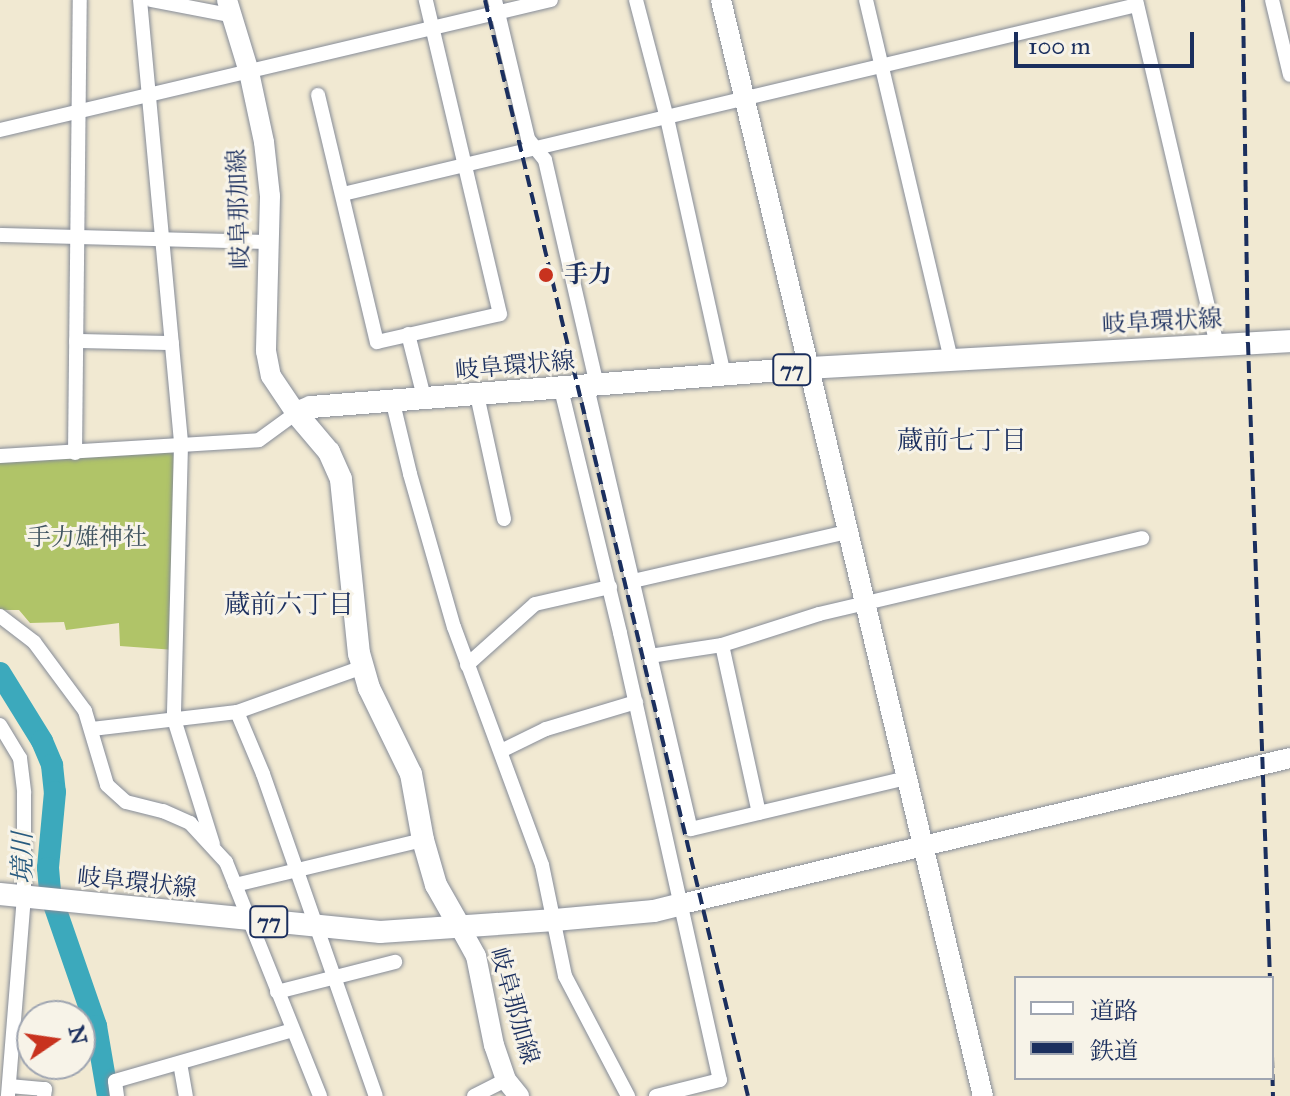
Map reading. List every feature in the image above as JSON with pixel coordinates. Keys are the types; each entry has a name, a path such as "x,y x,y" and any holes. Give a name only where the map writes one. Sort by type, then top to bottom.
{"main road":[{"name":"岐阜環状線","path":"296,413 311,407 425,401 808,368 1290,341"},
{"path":"296,413 329,452 341,479 353,616 363,667 369,688 407,764 436,885 461,929"},
{"name":"岐阜環状線","path":"0,894 380,932 461,929 654,911 682,904"}],"street":[{"path":"75,453 80,0"},
{"path":"140,0 181,445 174,719 213,844"},
{"path":"151,0 228,8"},
{"path":"318,95 377,342 500,314 426,0"},
{"path":"0,130 80,109 433,30 497,6 551,0"},
{"path":"636,0 667,118 724,376"},
{"path":"721,0 983,1096"},
{"path":"866,0 951,359"},
{"path":"1272,0 1290,75"},
{"path":"343,194 465,167 1136,2 1217,345"},
{"path":"497,6 528,139 545,160 633,581 691,829 906,778"},
{"name":"岐阜那加線","path":"228,8 249,72 264,142 270,196 266,351 271,376 296,413"},
{"path":"0,235 269,242"},
{"path":"408,334 425,401"},
{"path":"76,341 172,343"},
{"path":"561,389 610,587 720,1080 656,1096"},
{"path":"477,395 504,519"},
{"path":"393,403 410,474 467,665 542,865 565,976 628,1096"},
{"path":"0,456 259,440 296,413"},
{"path":"633,581 847,532"},
{"path":"650,656 722,645 864,604 1142,538"},
{"path":"467,665 535,604 610,587"},
{"path":"0,616 17,625 41,650 85,711 107,785 126,802 163,811 190,823 213,844 226,862 320,1096"},
{"path":"722,645 759,813"},
{"path":"92,729 237,712 363,667"},
{"path":"501,751 546,729 636,702"},
{"path":"237,712 376,1096"},
{"path":"0,725 20,758 28,897 8,1091 45,1089 44,1096"},
{"path":"682,904 1290,758"},
{"path":"235,885 423,840"},
{"name":"岐阜那加線","path":"461,929 476,956 494,1045 513,1088"},
{"path":"277,992 395,962"},
{"path":"117,1096 115,1081 293,1030"},
{"path":"180,1063 186,1096"},
{"path":"474,1096 513,1088"}],"green space":[{"name":"手力雄神社","path":"181,445 175,650 120,646 119,623 66,630 64,622 30,623 19,610 0,610 0,455"}],"waterway":[{"name":"境川","path":"0,673 42,741 52,765 55,792 48,868 50,893 96,1026 108,1096"}],"railway":[{"path":"485,0 748,1096"},
{"path":"1243,0 1248,343 1270,976"},
{"path":"1273,1080 1273,1096"}],"place":[{"name":"手力","path":"546,275"}],"district":[{"name":"蔵前七丁目","path":"962,441"},
{"name":"蔵前六丁目","path":"289,605"}]}
